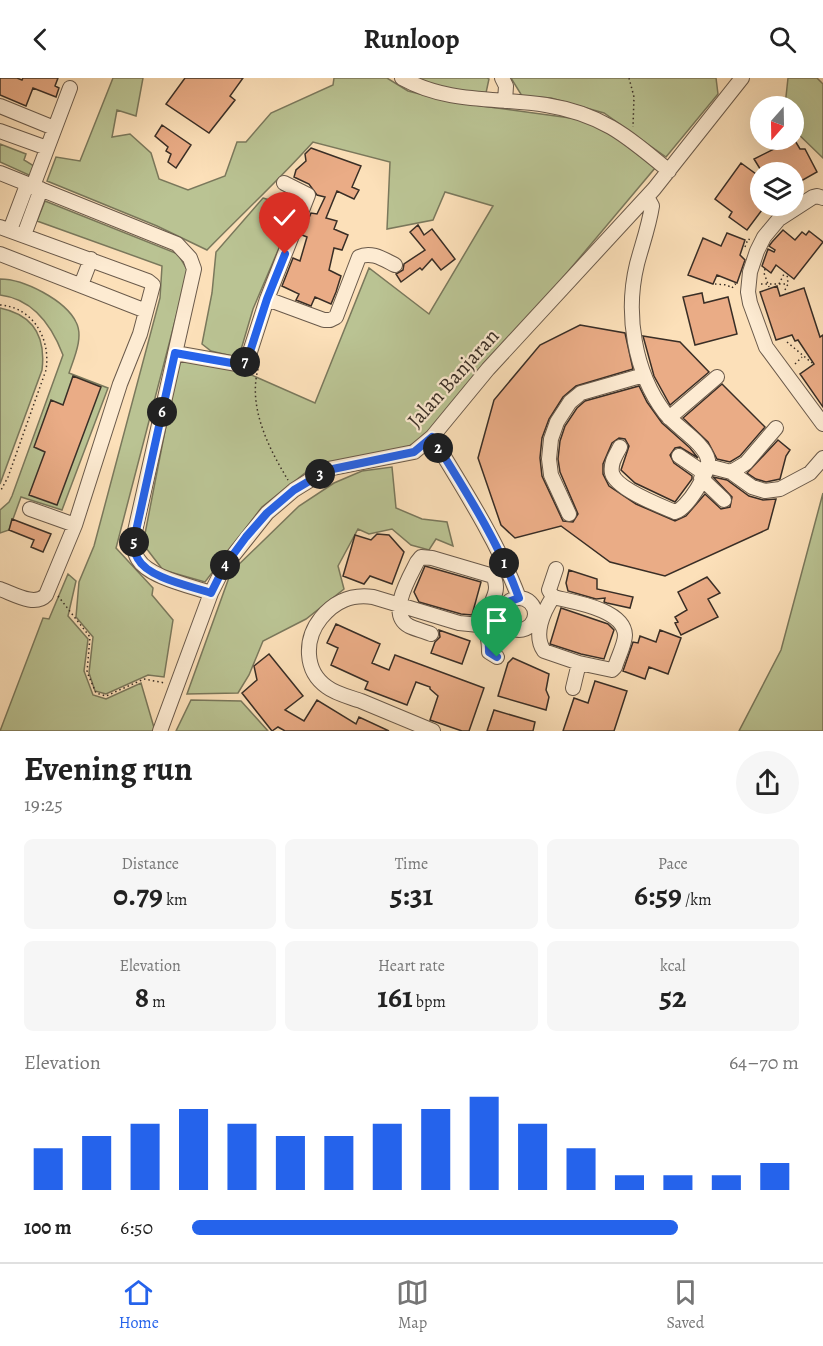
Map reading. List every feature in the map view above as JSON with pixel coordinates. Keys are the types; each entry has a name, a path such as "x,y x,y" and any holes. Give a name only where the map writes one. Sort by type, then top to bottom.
{"street":[{"path":"402,78 438,94 546,105 602,121 631,139 669,171"},
{"path":"502,78 506,86 506,101"},
{"name":"Jalan Banjaran","path":"160,731 211,593 224,567 267,513 294,490 328,470 414,452 432,437 488,369 647,197 742,78"},
{"path":"24,235 34,187 70,88"},
{"path":"0,106 54,128"},
{"path":"0,131 47,148"},
{"path":"0,173 177,244 190,258 194,269 134,540 134,551 138,561 151,572 211,593"},
{"path":"175,353 237,364 244,363 248,358 267,299 308,195 284,183"},
{"path":"0,590 35,602 42,600 50,586 75,525 120,384 140,334 153,285 91,259 5,229 34,187"},
{"path":"620,447 613,461 614,479 638,496 675,512 681,510 689,501 705,472 708,458 700,446 669,418 659,405 644,375 634,340 632,315 636,266 652,206 647,197"},
{"path":"823,198 813,197 778,219 757,251 748,281 750,303 766,347 823,424"},
{"path":"0,254 146,311"},
{"path":"267,299 324,320 330,320 336,317 359,257 366,254 381,257 395,265"},
{"path":"81,285 91,259"},
{"path":"569,514 551,475 550,439 557,422 570,402 582,393 644,375"},
{"path":"669,418 717,377"},
{"path":"705,472 730,472 746,463 776,428"},
{"path":"432,437 495,547 519,598"},
{"path":"679,456 705,472 724,500"},
{"path":"730,472 752,487 765,491 780,489 814,470 823,459"},
{"path":"30,509 75,525"},
{"path":"431,634 408,626 399,615 399,604 417,562 422,557 493,576 496,583 497,607 503,613 506,623 514,629 529,626 538,619 553,597"},
{"path":"479,625 497,607 519,598 526,600 532,606 538,619 539,639 544,651 579,663 612,670 625,635 622,625 614,615 553,597 549,590 556,569"},
{"path":"433,731 327,688 310,667 308,656 311,638 319,620 332,606 347,597 361,595 373,597 459,623 479,625 486,631 489,652 497,657"},
{"path":"30,615 35,602"},
{"path":"573,688 579,663"}],"path":[{"path":"629,78 634,97 634,123 631,139"},
{"path":"765,269 764,273 769,286"},
{"path":"779,285 786,273 788,284 785,290"},
{"path":"715,284 732,288 735,284 741,287 748,281 769,286 788,284"},
{"path":"0,305 11,306 26,313 40,330 48,357 42,381 8,477 0,492"},
{"path":"787,342 812,363"},
{"path":"258,369 255,381 260,425 294,490"},
{"path":"50,586 90,637 87,672 96,693 106,696 144,679 178,686"}],"green space":[{"path":"113,78 143,78 136,116 117,110 112,137 130,134 151,153 159,179 188,190 225,176 237,142 246,142 271,113 333,85 334,78 387,78 408,91 452,102 585,120 618,139 655,168 429,437 402,449 314,466 262,507 205,582 163,570 143,544 179,359 247,373 315,403 369,268 429,314 493,206 445,192 433,220 387,229 390,162 313,142 207,250 157,226 47,181 56,157 80,161"},
{"path":"412,78 489,79 486,93 440,89"},
{"path":"511,78 716,78 718,94 666,157 604,113 551,98 522,96"},
{"path":"788,78 817,78 823,84 823,158 804,140 804,96 786,96"},
{"path":"0,144 26,154 24,160 34,166 31,176 0,162"},
{"path":"263,198 296,208 253,309 240,353 236,357 211,351 202,344 212,293 216,252"},
{"path":"45,201 178,254 188,271 116,548 153,588 152,595 173,620 164,677 148,675 106,694 95,691 89,673 93,637 76,617 79,582 94,546 160,298 162,266 37,221"},
{"path":"0,279 20,283 43,292 71,314 79,334 69,373 108,388 62,510 21,497 9,530 0,533 0,510 12,496 63,355 47,324 32,308 0,295"},
{"path":"0,308 12,311 29,322 39,338 43,358 42,370 0,484"},
{"path":"392,467 396,508 422,519 447,522 453,546 436,539 429,550 411,545 392,529 369,534 358,529 338,566 344,589 306,619 263,641 249,675 238,693 187,694 231,572 299,506 334,483 362,471"},
{"path":"823,493 823,731 739,731 781,650"},
{"path":"68,574 76,581 68,616 88,639 84,671 93,695 106,699 141,683 155,731 0,731 43,618 49,619"},
{"path":"191,700 241,701 268,731 176,731"}],"building":[{"path":"0,78 22,80 23,78 58,78 55,86 59,88 56,97 33,88 26,106 0,95"},
{"path":"185,78 243,78 230,96 235,100 209,133 166,104"},
{"path":"162,125 191,145 176,168 168,162 171,154 166,151 168,147 155,136"},
{"path":"311,148 361,166 352,187 359,190 354,199 337,191 326,218 337,221 334,229 348,235 342,250 334,248 329,270 341,276 336,292 331,304 315,297 311,306 296,300 299,294 282,286 293,258 300,261 307,237 302,235 311,213 317,214 325,197 317,195 309,184 294,177 296,170 306,161 305,154"},
{"path":"805,149 817,172 804,179 804,162 756,162 754,159 772,150"},
{"path":"741,163 750,170 750,216 758,216 747,230 729,217 732,212 715,199"},
{"path":"418,225 424,235 432,229 455,259 441,270 432,259 422,270 420,268 401,282 396,274 403,270 404,264 425,250 410,232"},
{"path":"783,230 795,240 802,232 806,235 809,231 823,242 794,279 776,265 771,273 762,266 768,249 774,252 775,250 769,246"},
{"path":"727,233 745,240 740,255 745,260 737,283 717,275 713,284 688,275 703,238 721,246"},
{"path":"777,286 780,296 804,288 820,337 823,335 823,407 800,374 814,364 798,340 795,341 792,335 776,340 760,292"},
{"path":"702,293 704,303 728,297 737,334 695,345 683,297"},
{"path":"580,325 625,333 633,369 576,386 563,397 549,419 542,438 540,458 542,476 563,521 573,522 578,514 560,472 558,459 565,426 577,408 585,401 639,386 662,423 698,458 680,447 675,448 670,455 674,463 692,476 692,479 675,502 635,483 621,470 629,446 625,439 619,438 612,443 603,464 603,474 609,486 636,504 675,521 686,516 705,494 721,509 730,507 732,497 713,477 727,480 749,496 763,500 776,499 768,529 665,576 610,562 561,526 515,538 501,525 478,458 494,400 540,345"},
{"path":"643,336 680,342 709,372 670,405 654,376"},
{"path":"73,376 101,387 57,505 29,495 45,452 34,447 51,400 63,405"},
{"path":"722,384 765,427 740,456 730,462 717,459 708,442 683,418"},
{"path":"778,440 790,450 786,456 780,479 766,482 747,473"},
{"path":"12,519 51,534 43,552 31,547 34,540 9,530"},
{"path":"377,534 389,535 404,552 392,584 370,576 364,584 343,576 355,535 371,540"},
{"path":"425,566 481,582 472,615 419,602 414,592"},
{"path":"569,570 597,579 597,589 633,597 630,608 604,602 605,598 596,599 568,591 566,583"},
{"path":"707,577 720,593 708,599 718,617 681,635 675,623 678,622 675,617 687,610 678,592"},
{"path":"561,608 608,624 614,630 604,659 550,644"},
{"path":"336,624 380,644 372,663 389,670 395,655 484,688 469,731 462,731 430,720 438,696 430,687 416,682 407,705 365,689 368,682 331,665 338,648 327,643"},
{"path":"439,630 470,641 462,664 431,653 435,642 440,637"},
{"path":"660,630 681,638 668,674 649,667 645,679 623,671 633,642 638,643 640,636 656,642"},
{"path":"269,654 303,696 285,710 304,721 317,700 356,724 359,717 389,731 285,731 278,727 272,731 242,693 257,680 254,666"},
{"path":"513,658 549,674 546,690 549,697 546,710 498,696 508,663"},
{"path":"595,681 627,691 614,731 563,731 574,698 588,703"},
{"path":"494,710 535,722 533,731 487,731"}],"route":[{"path":"285,254 267,299 255,340 244,363 237,364 175,353 134,540 134,551 138,561 151,572 211,593 224,567 246,537 267,513 294,490 328,470 414,452 432,437 500,556 519,598 508,602 504,608 490,606 479,625 486,631 489,652 497,657"}]}
